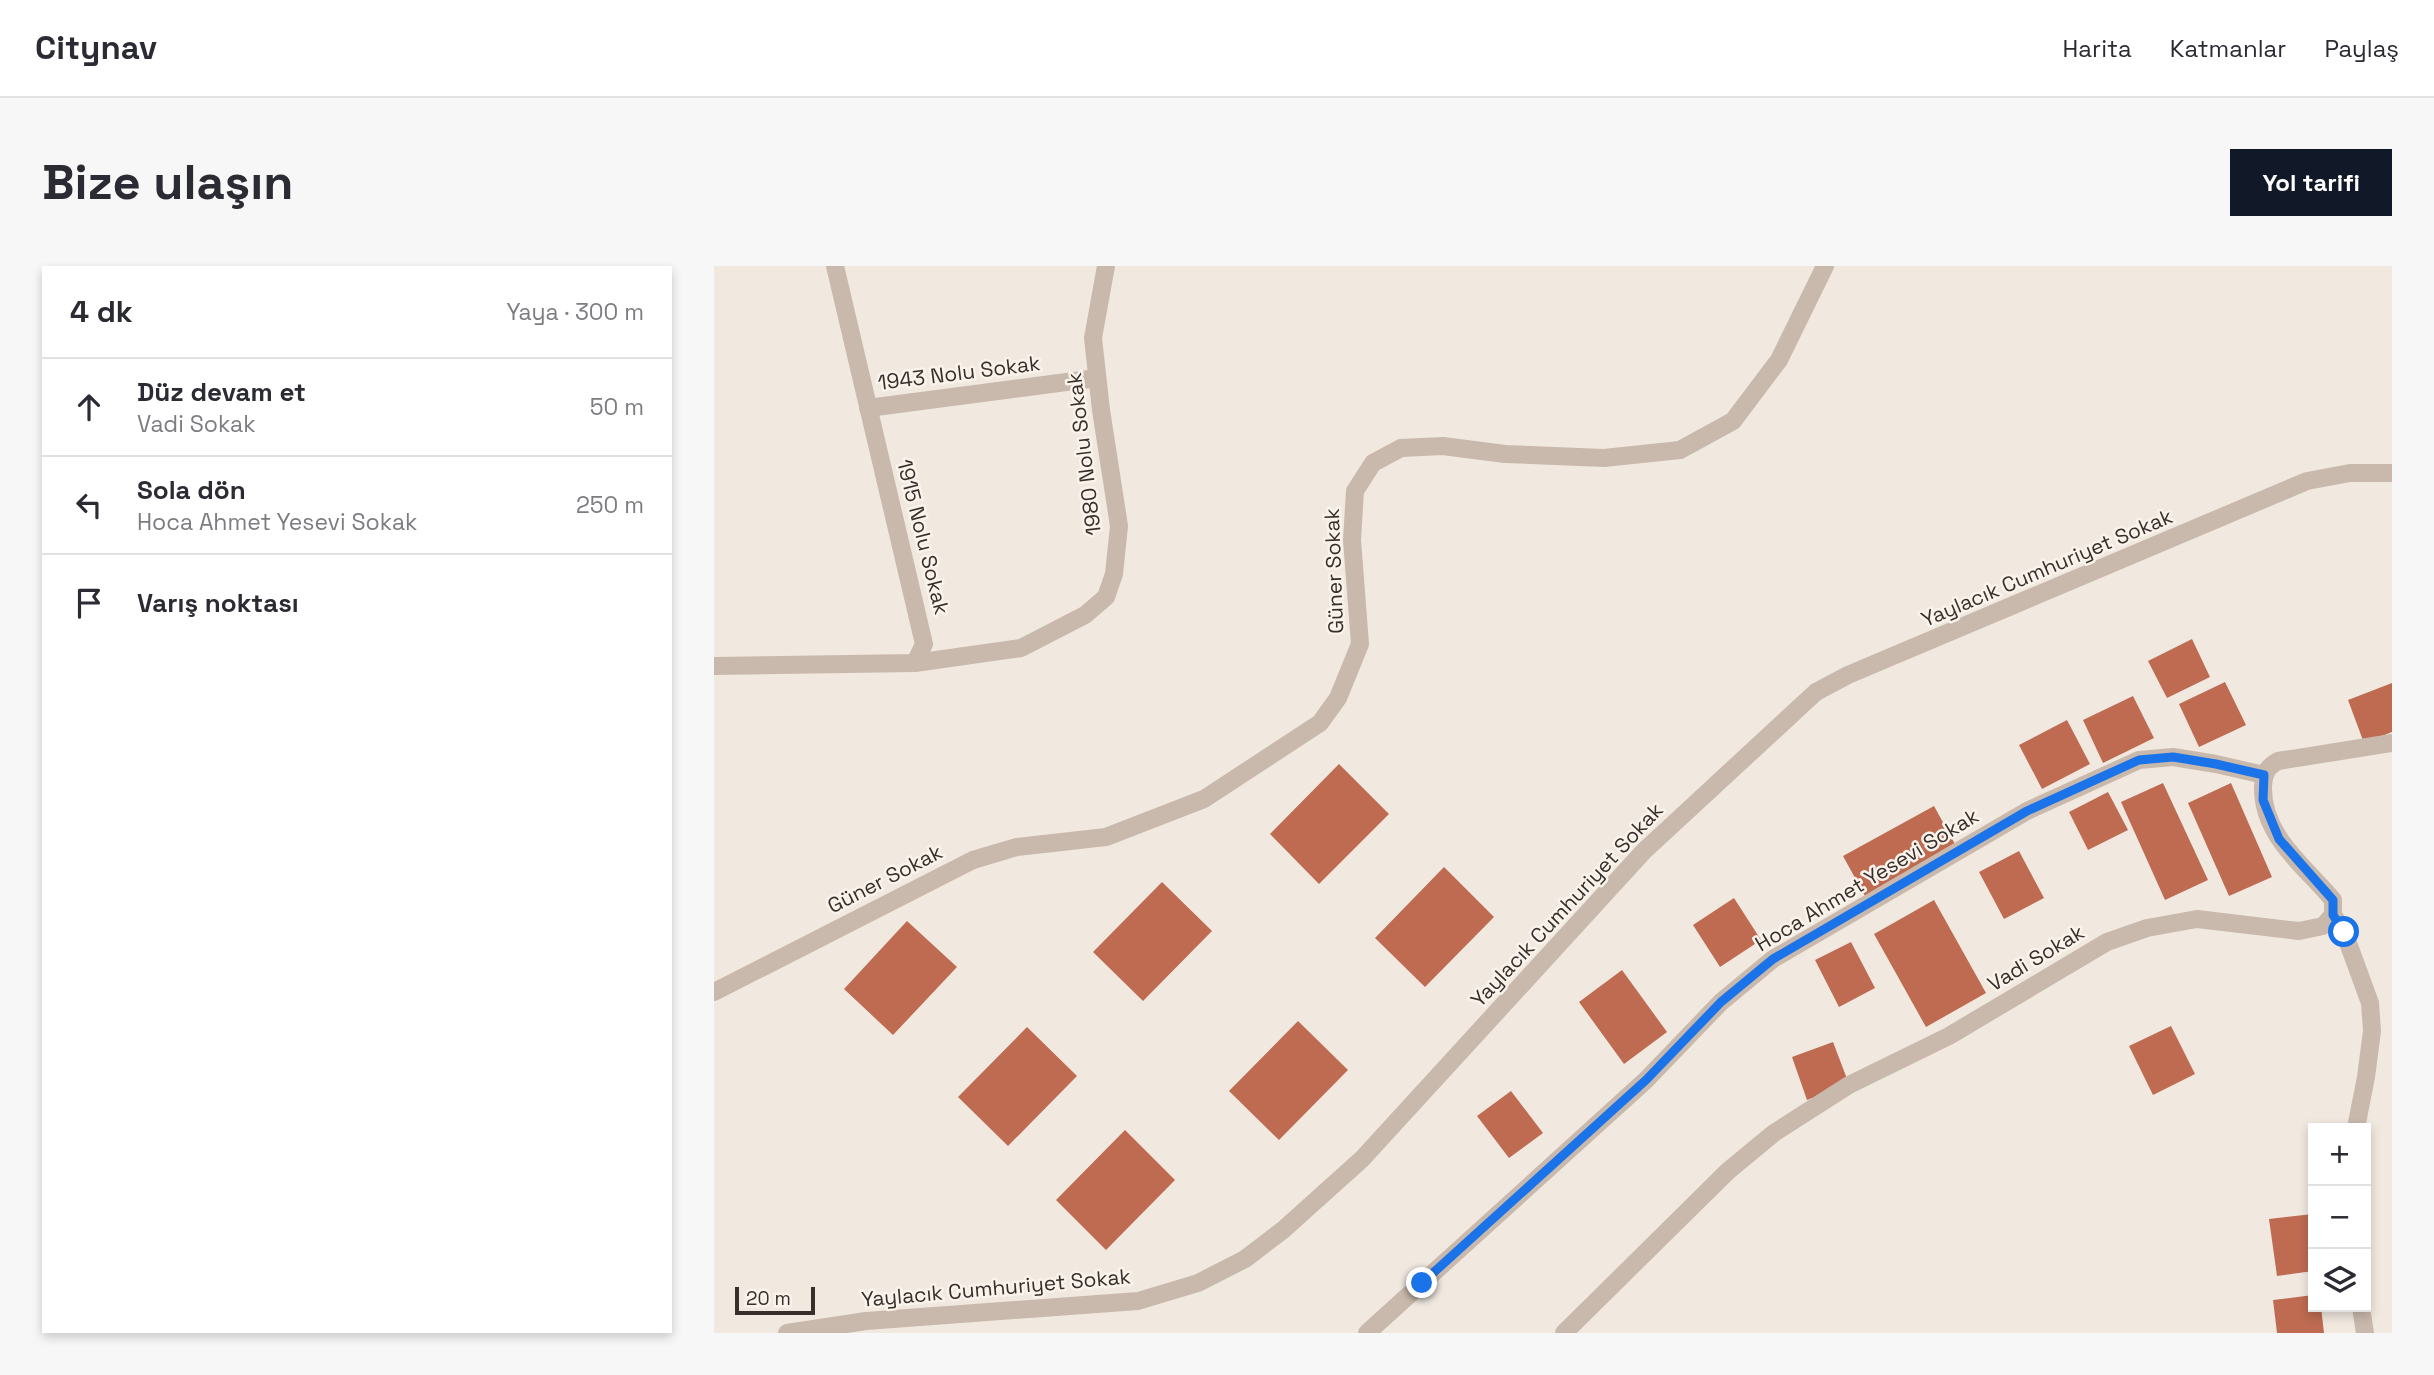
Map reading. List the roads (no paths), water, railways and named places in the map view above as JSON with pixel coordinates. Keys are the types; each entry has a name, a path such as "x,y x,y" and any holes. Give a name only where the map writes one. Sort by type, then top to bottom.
{"street":[{"name":"1915 Nolu Sokak","path":"835,266 922,631 924,644 915,663"},
{"name":"1980 Nolu Sokak","path":"915,663 1021,648 1085,615 1106,597 1114,573 1119,526 1093,338 1106,266"},
{"name":"Güner Sokak","path":"714,992 973,860 1017,847 1106,837 1204,799 1320,723 1338,698 1360,644 1352,540 1354,503 1355,491 1373,463 1401,449 1443,446 1505,454 1604,458 1680,450 1733,421 1779,360 1825,266"},
{"name":"1943 Nolu Sokak","path":"868,408 1097,378"},
{"name":"Yaylacık Cumhuriyet Sokak","path":"787,1333 866,1321 1138,1301 1198,1283 1245,1259 1283,1230 1362,1159 1644,851 1816,692 1848,675 2307,481 2350,473 2392,473"},
{"path":"714,666 915,663"},
{"path":"2357,1123 2372,1031 2370,1003 2344,932 2333,915 2333,900 2294,858 2279,839 2268,818 2263,800 2264,775 2268,767 2278,761 2392,743"},
{"name":"Hoca Ahmet Yesevi Sokak","path":"1367,1333 1646,1080 1721,1002 1773,959 2027,811 2139,760 2173,757 2264,775"},
{"name":"Vadi Sokak","path":"1564,1333 1728,1171 1774,1133 1849,1085 1949,1037 2107,942 2147,928 2197,919 2299,931 2323,926 2333,915"},
{"path":"2362,1312 2365,1333"}]}
